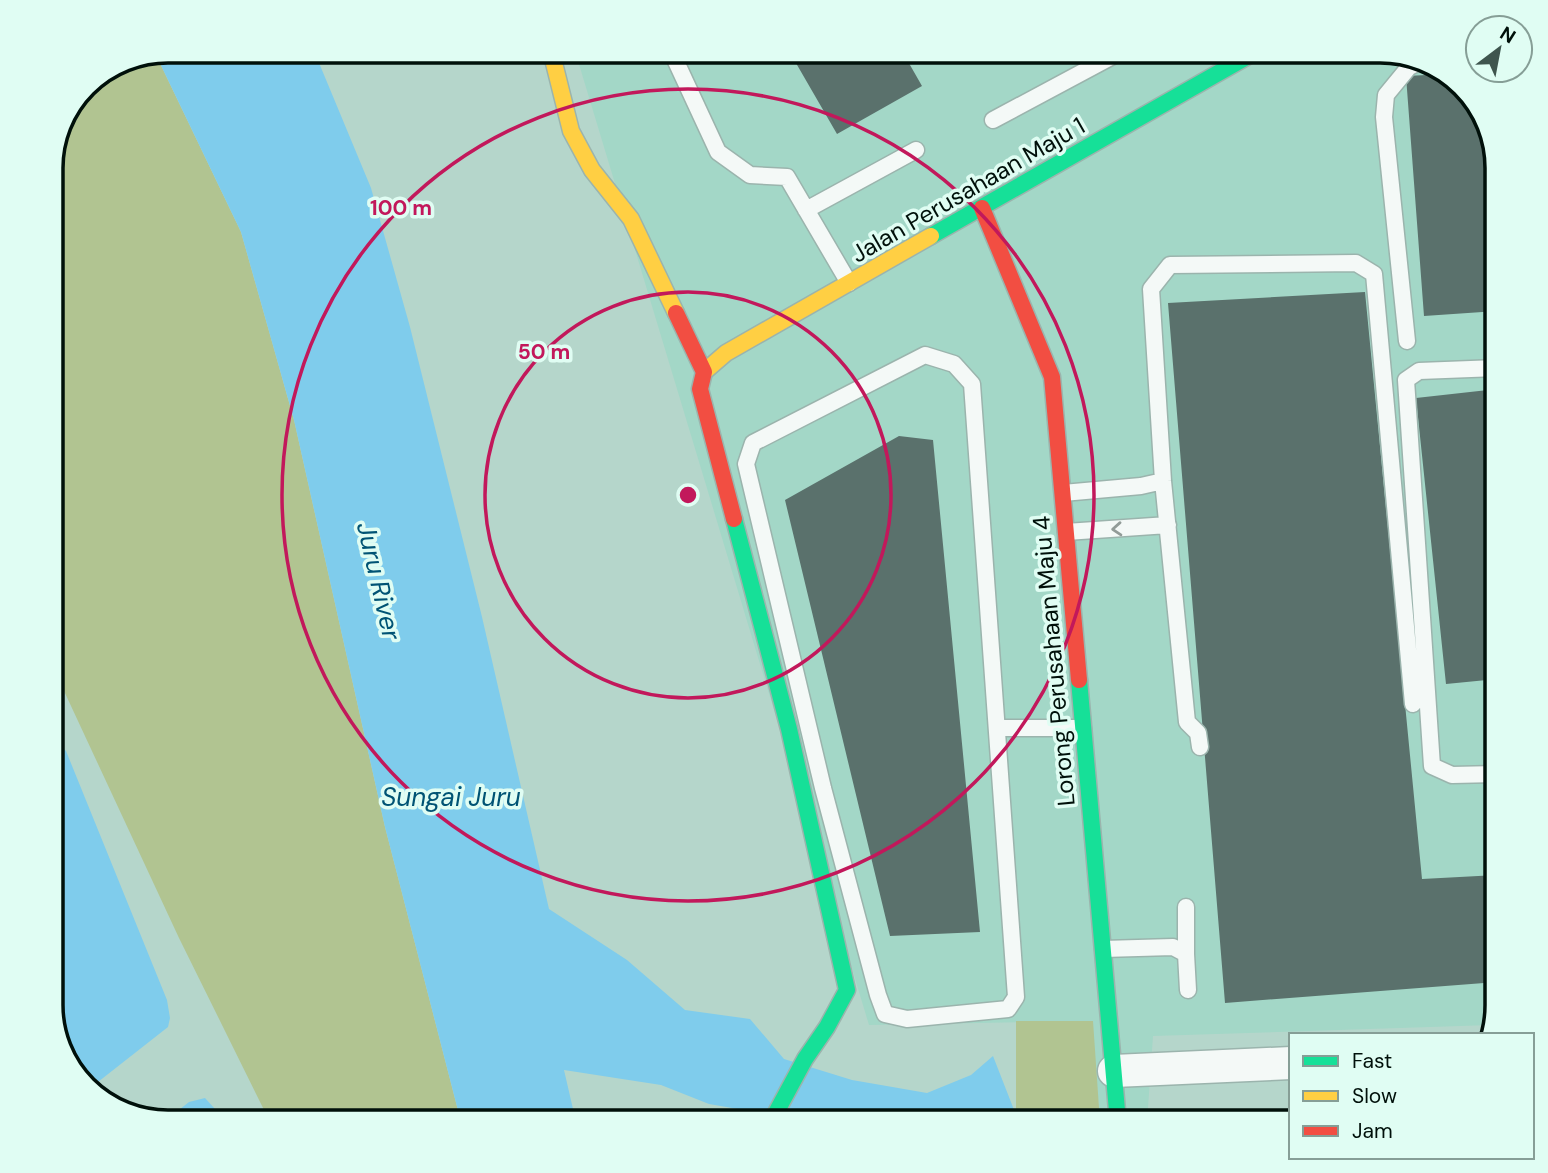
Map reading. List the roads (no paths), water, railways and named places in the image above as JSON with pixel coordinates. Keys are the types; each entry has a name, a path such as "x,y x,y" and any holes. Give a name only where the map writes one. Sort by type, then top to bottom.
{"street":[{"path":"554,63 571,131 592,170 631,219 704,372 700,389 789,729 847,990 777,1110"},
{"name":"Jalan Perusahaan Maju 1","path":"704,372 726,353 1236,63"},
{"name":"Lorong Perusahaan Maju 4","path":"982,208 1052,377 1117,1110"},
{"path":"1114,1071 1289,1063"}],"lane":[{"path":"677,63 718,152 750,174 787,177 849,284"},
{"path":"993,120 1100,63"},
{"path":"1407,341 1384,117 1386,95 1408,68"},
{"path":"806,210 916,150"},
{"path":"1200,747 1198,733 1187,722 1163,481 1151,289 1170,265 1356,262 1374,274 1413,704"},
{"path":"925,355 954,364 972,384 997,728 1016,997 1008,1009 907,1019 885,1014 823,788 746,464 753,443 925,355"},
{"path":"1485,368 1419,371 1406,380 1432,766 1451,775 1485,774"},
{"path":"1063,494 1141,486 1163,481"},
{"path":"1066,532 1168,525"},
{"path":"997,728 1083,728"},
{"path":"1186,906 1188,990"},
{"path":"1103,949 1173,947 1186,954"}],"water":[{"name":"Sungai Juru","path":"319,63 371,188 410,327 482,617 549,909 627,960 685,1010 750,1019 784,1059 852,1080 927,1093 971,1075 993,1056 1014,1110 743,1110 709,1104 661,1085 564,1070 573,1110 458,1110 385,827 294,420 241,232 160,64"},
{"path":"63,748 167,1000 170,1018 168,1027 98,1082 74,1052 63,1012"},
{"path":"205,1098 216,1110 179,1110 189,1102"}],"water label":[{"name":"Juru River","path":"379,581"}]}
